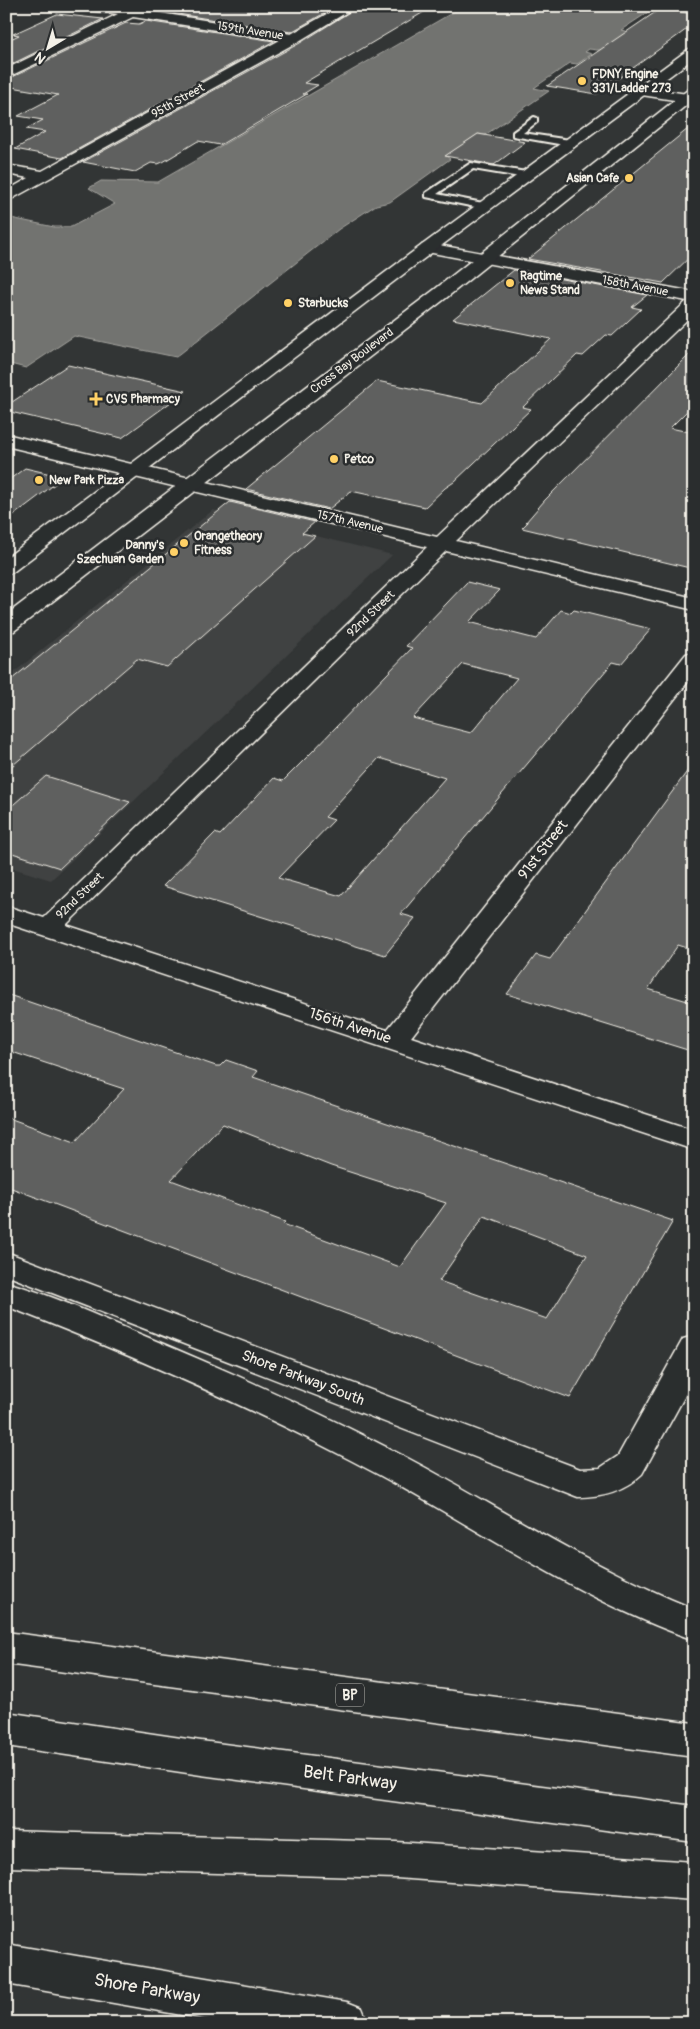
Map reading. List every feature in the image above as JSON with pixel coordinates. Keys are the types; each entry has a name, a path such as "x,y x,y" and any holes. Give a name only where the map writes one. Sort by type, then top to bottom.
{"main road":[{"name":"159th Avenue","path":"89,6 294,38"},
{"path":"6,74 145,6"},
{"name":"95th Street","path":"6,197 351,6"},
{"path":"6,604 139,487 428,248 694,52"},
{"path":"640,91 691,96"},
{"name":"Cross Bay Boulevard","path":"6,626 432,300 691,96"},
{"path":"6,169 43,176"},
{"name":"158th Avenue","path":"428,248 694,297"},
{"name":"92nd Street","path":"49,927 442,544 694,303"},
{"name":"157th Avenue","path":"6,440 139,487 190,484 694,604"},
{"path":"6,568 139,487"},
{"name":"91st Street","path":"393,1041 694,659"},
{"name":"156th Avenue","path":"6,914 694,1140"},
{"name":"Shore Parkway South","path":"6,1263 578,1483 601,1483 622,1474 636,1456 694,1348"},
{"path":"6,1293 112,1334 267,1402 394,1467 575,1570 618,1592 694,1625"},
{"name":"BP","path":"6,1648 694,1740"},
{"name":"Belt Parkway","path":"6,1728 211,1759 694,1824"},
{"path":"6,1849 396,1860 694,1881"},
{"name":"Shore Parkway","path":"6,1964 347,2023"}],"lane":[{"path":"534,120 516,134 570,143"},
{"path":"485,206 429,195 471,166 526,175"}],"shaded area":[{"path":"464,6 665,6 653,9 621,30 632,33 606,51 589,49 585,52 592,54 577,64 570,63 534,88 549,91 485,135 478,134 446,156 450,159 390,202 376,205 339,229 176,357 74,336 26,368 6,363 6,217 54,227 71,227 115,204 89,188 101,181 158,182"},
{"path":"213,510 392,555 51,880 6,866 6,679"}],"building":[{"path":"178,6 337,6 291,32 165,12"},
{"path":"359,6 434,6 304,83 318,85 303,94 307,94 220,145 198,141 163,162 158,164 151,163 135,172 83,162 300,43"},
{"path":"660,9 694,14 694,24 597,94 547,86"},
{"path":"57,14 103,19 6,67 6,41 19,35 13,34"},
{"path":"146,21 274,41 62,158 15,149 45,132 26,129 43,120 18,116 58,95 6,86 6,80 126,23 139,24"},
{"path":"694,124 694,253 663,283 528,259"},
{"path":"478,134 525,142 494,165 445,156"},
{"path":"514,270 647,295 632,307 641,309 612,336 606,335 583,356 577,355 523,407 531,409 425,507 351,491 329,509 246,489 377,381 482,403 551,339 453,319"},
{"path":"694,350 694,404 670,428 694,433 694,569 522,528 545,500"},
{"name":"CVS Pharmacy","path":"68,365 186,391 122,438 6,411 6,406"},
{"path":"25,468 64,477 6,521 6,482"},
{"path":"230,502 315,522 302,533 315,536 167,667 137,659 6,771 6,684"},
{"path":"467,582 500,590 469,622 536,639 561,610 571,613 574,610 651,629 621,664 613,662 401,914 415,918 385,955 163,886 215,833 220,835 274,778 283,781 412,648 406,646","holes":["463,664 517,678 471,733 413,718","379,758 445,778 341,896 278,878 334,820 325,817"]},
{"path":"694,762 694,950 678,945 648,989 694,1003 694,1052 507,994 536,955 550,959"},
{"path":"46,776 130,802 60,868 6,851 6,811"},
{"path":"6,994 216,1066 220,1066 226,1060 258,1071 253,1077 673,1221 570,1398 6,1186 6,1117 75,1142 124,1089 6,1050","holes":["223,1124 331,1166 446,1203 400,1267 171,1180","484,1216 587,1255 547,1319 439,1281"]}],"place":[{"name":"FDNY Engine 331/Ladder 273","path":"582,81"},
{"name":"Asian Cafe","path":"629,178"},
{"name":"Ragtime News Stand","path":"510,283"},
{"name":"Starbucks","path":"288,303"},
{"name":"CVS Pharmacy","path":"96,399"},
{"name":"Petco","path":"334,459"},
{"name":"New Park Pizza","path":"39,480"},
{"name":"Orangetheory Fitness","path":"184,543"},
{"name":"Danny's Szechuan Garden","path":"174,552"}]}
